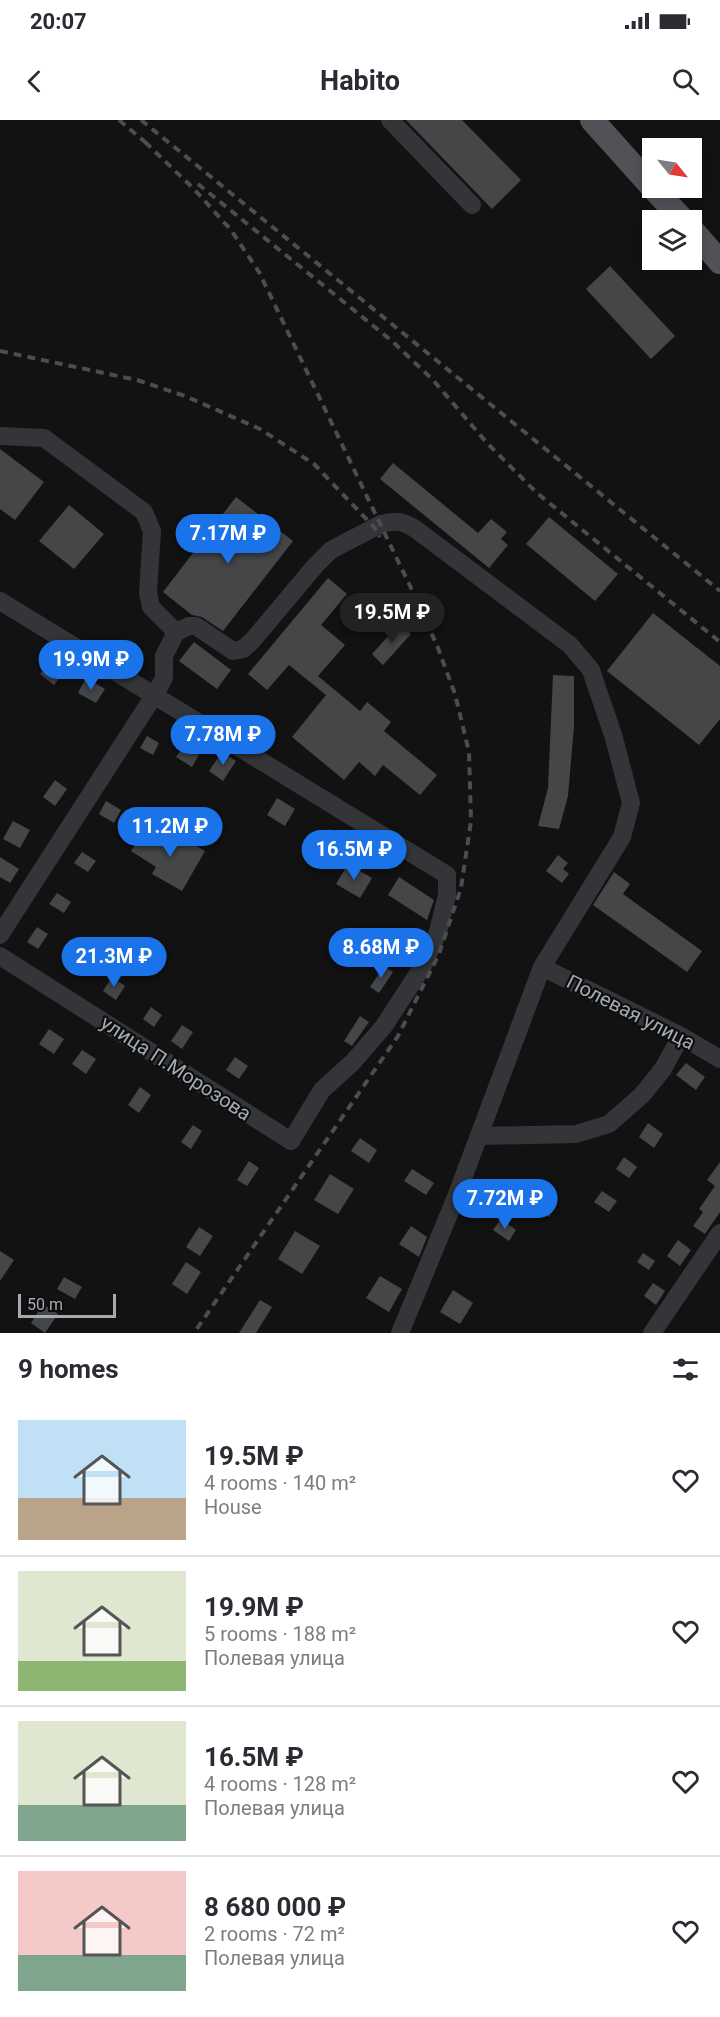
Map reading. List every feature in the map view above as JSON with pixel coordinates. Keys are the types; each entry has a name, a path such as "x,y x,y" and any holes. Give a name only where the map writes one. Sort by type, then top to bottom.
{"main road":[{"path":"592,120 642,175"},
{"path":"663,198 673,210"},
{"path":"702,241 720,262"}],"street":[{"path":"390,120 472,205"},
{"path":"0,436 44,438 144,512 152,531 148,592 151,607 176,632"},
{"path":"0,935 155,694 164,678 164,656 176,632 189,626 196,626 233,651 243,649 315,566 332,550 366,531 389,521 401,521 414,528 570,645 591,670 614,738 631,802 622,837 542,967 479,1136 400,1333"},
{"path":"0,601 155,694"},
{"name":"улица П.Морозова","path":"0,956 291,1141 322,1090 353,1062 384,1026 423,966 438,932 447,895 447,875 155,694"},
{"name":"Полевая улица","path":"542,967 681,1036 720,1059"},
{"path":"479,1136 576,1134 609,1124 642,1095 663,1069 681,1036"},
{"path":"652,1333 720,1233"}],"building":[{"path":"406,120 462,120 521,180 492,209"},
{"path":"610,266 675,336 651,359 586,289"},
{"path":"0,449 44,482 15,520 0,509"},
{"path":"393,463 478,533 491,519 507,532 501,539 508,545 489,568 380,479"},
{"path":"236,497 293,541 223,631 202,617 192,615 163,592"},
{"path":"69,505 104,534 74,569 39,541"},
{"path":"549,517 618,574 595,601 526,544"},
{"path":"328,578 347,594 321,625 345,645 318,676 360,711 367,702 391,722 384,731 437,775 420,795 383,765 375,776 359,762 344,780 292,737 326,695 289,665 267,690 248,674"},
{"path":"653,613 720,666 720,719 699,745 607,671"},
{"path":"400,623 411,634 383,665 372,654"},
{"path":"194,642 231,670 217,689 179,661"},
{"path":"55,655 69,666 54,685 40,674"},
{"path":"553,675 574,676 574,726 568,796 559,829 538,826 548,788"},
{"path":"86,678 105,689 96,703 78,693"},
{"path":"147,736 159,743 153,755 140,748"},
{"path":"184,746 199,755 192,767 176,757"},
{"path":"222,752 236,761 223,781 209,771"},
{"path":"55,780 67,789 55,806 43,797"},
{"path":"277,798 295,809 285,826 267,815"},
{"path":"106,801 121,810 114,823 99,814"},
{"path":"13,821 30,830 20,848 3,839"},
{"path":"329,829 343,837 333,853 319,845"},
{"path":"144,830 168,845 175,833 205,851 182,891 152,874 156,867 131,851"},
{"path":"82,852 96,861 88,872 74,863"},
{"path":"558,855 568,863 563,869 569,874 562,883 546,871"},
{"path":"0,857 19,869 10,883 0,877"},
{"path":"348,864 372,878 360,898 336,884"},
{"path":"614,872 630,884 623,894 702,951 687,972 593,905"},
{"path":"399,877 434,900 427,920 388,895"},
{"path":"57,893 71,902 64,913 49,904"},
{"path":"37,927 48,934 38,949 27,942"},
{"path":"412,930 424,937 416,953 403,946"},
{"path":"384,966 393,972 379,993 370,987"},
{"path":"112,977 125,986 116,1000 103,991"},
{"path":"151,1007 162,1015 154,1027 143,1019"},
{"path":"360,1016 369,1022 352,1046 344,1041"},
{"path":"182,1025 193,1032 182,1049 171,1041"},
{"path":"49,1029 64,1039 54,1054 39,1044"},
{"path":"82,1050 96,1059 86,1074 72,1064"},
{"path":"235,1057 248,1066 239,1079 226,1070"},
{"path":"686,1063 705,1077 696,1090 676,1075"},
{"path":"140,1087 151,1095 139,1113 128,1105"},
{"path":"648,1123 663,1134 654,1148 639,1137"},
{"path":"193,1125 202,1131 191,1149 181,1142"},
{"path":"360,1138 377,1150 369,1163 351,1151"},
{"path":"624,1157 637,1167 629,1178 616,1169"},
{"path":"249,1161 259,1168 247,1186 237,1180"},
{"path":"720,1162 720,1212 705,1234 693,1226 703,1212 699,1209 715,1186 707,1180"},
{"path":"412,1169 434,1183 426,1195 404,1181"},
{"path":"330,1174 354,1189 338,1214 314,1200"},
{"path":"602,1191 617,1201 609,1212 594,1202"},
{"path":"548,1199 557,1205 549,1217 540,1210"},
{"path":"501,1219 516,1230 509,1241 493,1230"},
{"path":"411,1226 427,1237 419,1257 399,1244"},
{"path":"199,1227 213,1236 200,1256 186,1247"},
{"path":"295,1231 320,1246 302,1274 278,1259"},
{"path":"678,1240 691,1250 680,1266 667,1256"},
{"path":"0,1251 14,1260 0,1281"},
{"path":"643,1253 655,1261 649,1270 637,1262"},
{"path":"186,1262 201,1272 187,1294 172,1284"},
{"path":"380,1276 402,1289 389,1312 366,1298"},
{"path":"64,1277 82,1287 75,1299 57,1289"},
{"path":"653,1283 665,1291 656,1305 644,1296"},
{"path":"453,1290 473,1303 460,1324 440,1312"},
{"path":"260,1300 272,1307 256,1333 239,1333"},
{"path":"43,1304 58,1314 45,1333 31,1323"}],"railway":[{"path":"119,120 151,147"},
{"path":"141,120 720,591"},
{"path":"145,142 194,189 231,230 259,272 438,648 455,694 469,752 471,821 461,888 439,954 398,1036 194,1333"},
{"path":"198,184 392,341 433,380 487,443 537,493 720,642"},
{"path":"0,351 137,380 185,396 260,429 314,464 374,527 380,537"}]}
